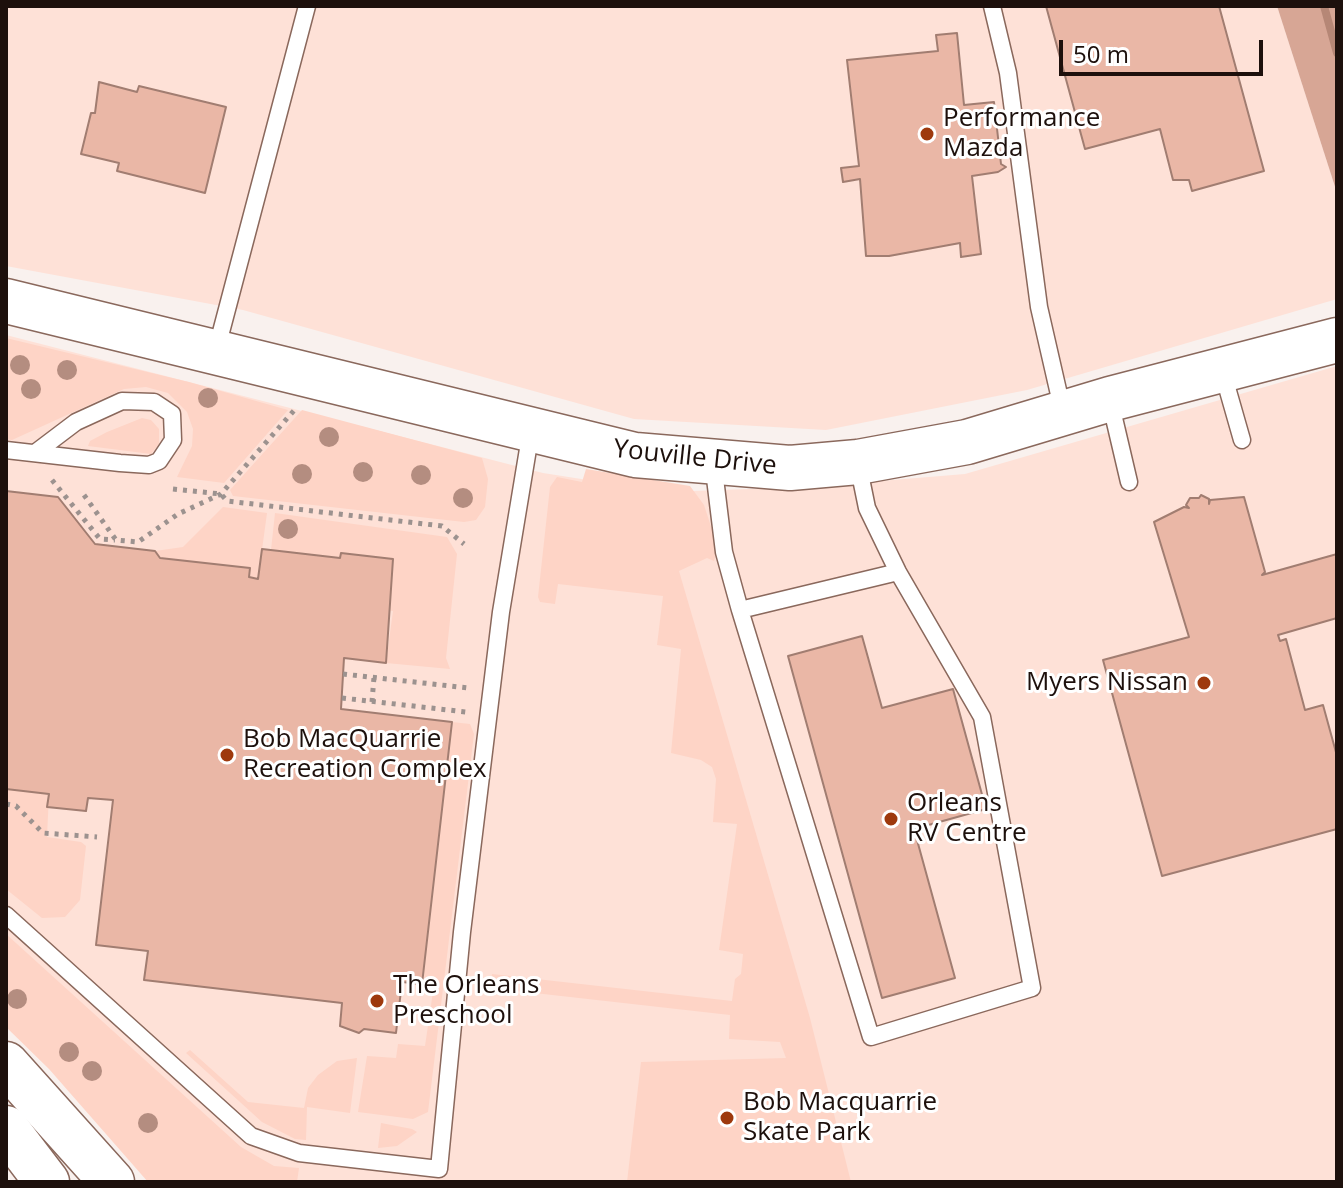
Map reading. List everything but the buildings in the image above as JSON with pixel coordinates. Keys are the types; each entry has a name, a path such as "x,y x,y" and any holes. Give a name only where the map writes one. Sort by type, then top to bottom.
{"main road":[{"name":"Youville Drive","path":"6,301 635,455 790,468 858,462 967,442 1110,399 1337,340"},
{"path":"6,1064 112,1182"},
{"path":"6,1128 47,1182"}],"lane":[{"path":"216,352 307,6"},
{"path":"992,6 1008,73 1039,307 1064,414"},
{"path":"1222,369 1242,440"},
{"path":"1110,399 1129,482"},
{"path":"6,450 149,465 159,461 173,440 172,414 154,402 122,401 76,422 35,453"},
{"path":"6,915 251,1136 299,1153 439,1169 462,932 501,612 532,429"},
{"path":"713,462 724,552 871,1037 1032,988 982,717 898,572 867,508 858,462"},
{"path":"740,610 898,572"}],"path":[{"path":"52,480 100,539 138,542 178,514 221,494 297,406"},
{"path":"173,489 221,494 227,501 442,526 464,544"},
{"path":"84,495 116,540"},
{"path":"343,674 468,688"},
{"path":"372,702 374,677"},
{"path":"342,698 466,712"},
{"path":"6,804 16,806 43,833 97,837"}],"shaded area":[{"path":"6,6 1277,6 1337,193 1337,299 1027,390 826,430 634,419 243,310 6,266"},
{"path":"1277,6 1337,6 1337,193"},
{"path":"6,335 543,473 664,492 807,487 965,474 1337,366 1337,1182 187,1182 6,1005"},
{"path":"6,338 189,382 288,410 224,483 177,477 192,446 193,429 187,412 168,393 146,387 124,389 12,440 6,439"},
{"path":"302,410 482,458 488,479 485,507 476,520 464,522 233,496 230,490"},
{"path":"142,418 151,420 159,429 159,444 151,454 88,446 90,441 107,432"},
{"path":"586,469 690,486 704,505 718,548 714,561 707,558 679,571 810,1018 851,1182 627,1182 641,1062 786,1058 780,1042 729,1039 730,1015 490,988 492,974 732,1001 735,979 741,974 743,954 719,950 737,824 713,822 716,779 712,767 701,760 671,753 681,649 657,645 663,596 558,584 555,604 540,602 538,597 550,487 557,477 582,482"},
{"path":"223,507 267,513 258,579 249,577 250,568 160,558 155,551 183,547"},
{"path":"275,513 447,537 457,554 446,658 450,669 386,663 393,611 387,610 341,553 340,558 271,550"},
{"path":"452,722 470,724 474,734 428,1112 413,1119 358,1112 367,1056 396,1058 398,1044 425,1046 434,985 422,984"},
{"path":"6,789 49,794 47,837 81,842 86,846 80,900 65,917 42,918 6,889"},
{"path":"6,934 241,1147 274,1166 299,1168 297,1182 148,1182 49,1069 6,1027"},
{"path":"190,1050 248,1102 304,1108 308,1088 318,1075 337,1061 357,1058 350,1113 307,1107 306,1140 295,1139 262,1122 186,1053"},
{"path":"381,1123 417,1132 397,1146 378,1148"}],"waterway":[{"path":"1324,6 1337,53"}],"place":[{"name":"Performance Mazda","path":"927,134"},
{"name":"Myers Nissan","path":"1204,683"},
{"name":"Bob MacQuarrie Recreation Complex","path":"227,755"},
{"name":"Orleans RV Centre","path":"891,819"},
{"name":"The Orleans Preschool","path":"377,1001"},
{"name":"Bob Macquarrie Skate Park","path":"727,1118"}]}
